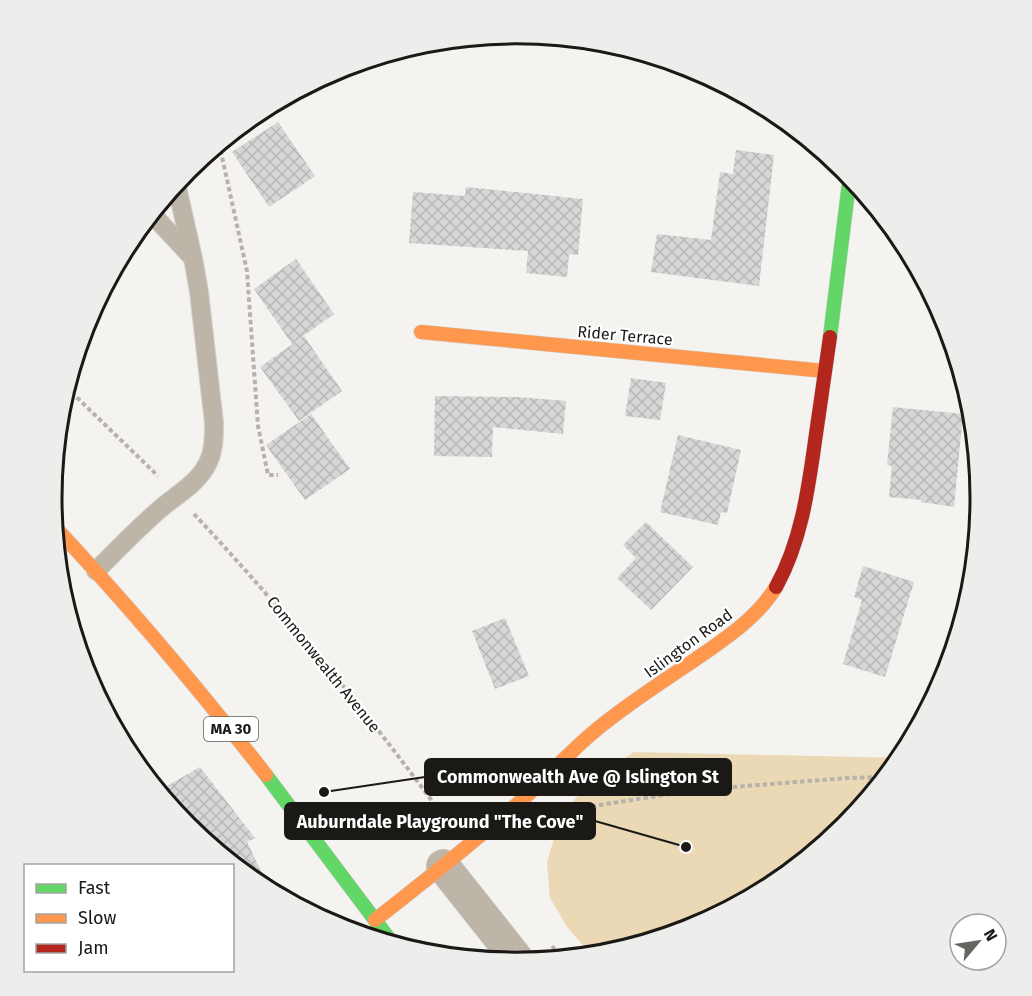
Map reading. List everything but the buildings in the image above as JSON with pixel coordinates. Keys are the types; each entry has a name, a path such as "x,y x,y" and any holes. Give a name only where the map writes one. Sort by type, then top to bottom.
{"street":[{"name":"Islington Road","path":"375,920 528,795 583,741 635,701 722,642 765,601 782,578 796,540 806,498 848,188"},
{"name":"Rider Terrace","path":"421,333 825,370"},
{"name":"MA 30","path":"63,535 145,625 215,709 384,933"},
{"path":"454,857 513,952"}],"lane":[{"path":"96,571 204,470 211,457 214,423 199,292 178,194"},
{"path":"157,219 193,258"}],"path":[{"path":"221,152 248,271 258,426 268,475 278,476"},
{"name":"Commonwealth Avenue","path":"74,394 177,496 321,657 372,722 454,857"},
{"path":"560,812 695,790 875,777"},
{"path":"547,940 556,951"}],"shaded area":[{"path":"634,752 889,758 858,798 816,840 769,876 717,906 690,918 634,937 585,947 567,927 550,898 547,862 556,832 571,803 601,773"}],"traffic: fast":[{"path":"830,337 848,188"},
{"path":"266,775 384,933"}],"traffic: slow":[{"path":"421,332 825,371"},
{"path":"63,536 163,648 266,775"},
{"path":"375,920 505,815 608,720 740,627 760,609 776,587"}],"traffic: jam":[{"path":"776,587 792,552 802,516 830,337"}],"place":[{"name":"Commonwealth Ave @ Islington St","path":"324,792"},
{"name":"Auburndale Playground \"The Cove\"","path":"686,847"}]}
